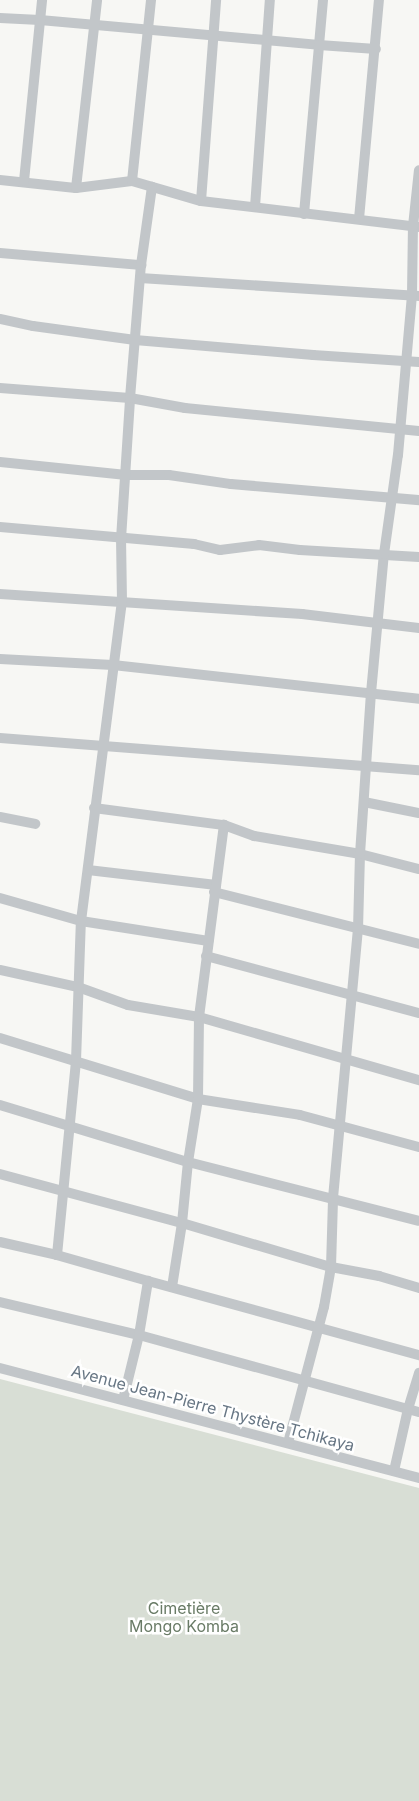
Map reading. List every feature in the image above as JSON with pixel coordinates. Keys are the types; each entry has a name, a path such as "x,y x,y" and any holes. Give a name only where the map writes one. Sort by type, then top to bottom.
{"street":[{"path":"24,181 42,0"},
{"path":"76,188 96,0"},
{"path":"132,182 151,0"},
{"path":"201,201 216,0"},
{"path":"255,208 270,0"},
{"path":"304,214 323,0"},
{"path":"359,219 379,0"},
{"path":"0,18 40,20 266,42 376,49"},
{"path":"288,1443 318,1329 331,1268 333,1198 339,1124 348,1059 358,930 360,854 371,693 384,554 393,498 406,360 416,296 416,227 419,170"},
{"path":"0,180 24,181 76,188 132,182 201,201 416,227"},
{"path":"57,1256 76,1061 81,921 122,600 121,539 130,398 141,264 152,187"},
{"path":"0,253 141,264"},
{"path":"140,278 416,296"},
{"path":"0,319 33,326 135,340 313,356 419,362"},
{"path":"0,388 130,398 185,408 419,431"},
{"path":"0,462 126,475 169,475 232,484 419,500"},
{"path":"0,527 194,544 220,550 259,545 300,550 419,557"},
{"path":"0,594 122,600 302,614 419,628"},
{"path":"0,659 113,665 419,699"},
{"path":"0,738 419,770"},
{"path":"364,802 419,812"},
{"path":"94,808 224,826 269,839 360,854 419,870"},
{"path":"0,817 35,824"},
{"path":"172,1287 198,1099 199,1017 224,826"},
{"path":"88,870 215,888 358,930 419,944"},
{"path":"0,898 81,921 208,941"},
{"path":"206,956 419,1013"},
{"path":"0,970 78,987 128,1005 199,1017 419,1080"},
{"path":"0,1038 198,1099 300,1115 419,1147"},
{"path":"0,1105 188,1162 333,1198 419,1222"},
{"path":"0,1174 182,1223 331,1268 379,1276 419,1288"},
{"path":"0,1242 172,1287 419,1356"},
{"path":"123,1400 139,1335 148,1281"},
{"path":"0,1302 139,1335 419,1412"},
{"name":"Avenue Jean-Pierre Thystère Tchikaya","path":"0,1368 419,1478"},
{"path":"394,1471 408,1409 419,1373"}],"green space":[{"name":"Cimetière Mongo Komba","path":"0,1379 419,1488 419,1801 0,1801"}]}
